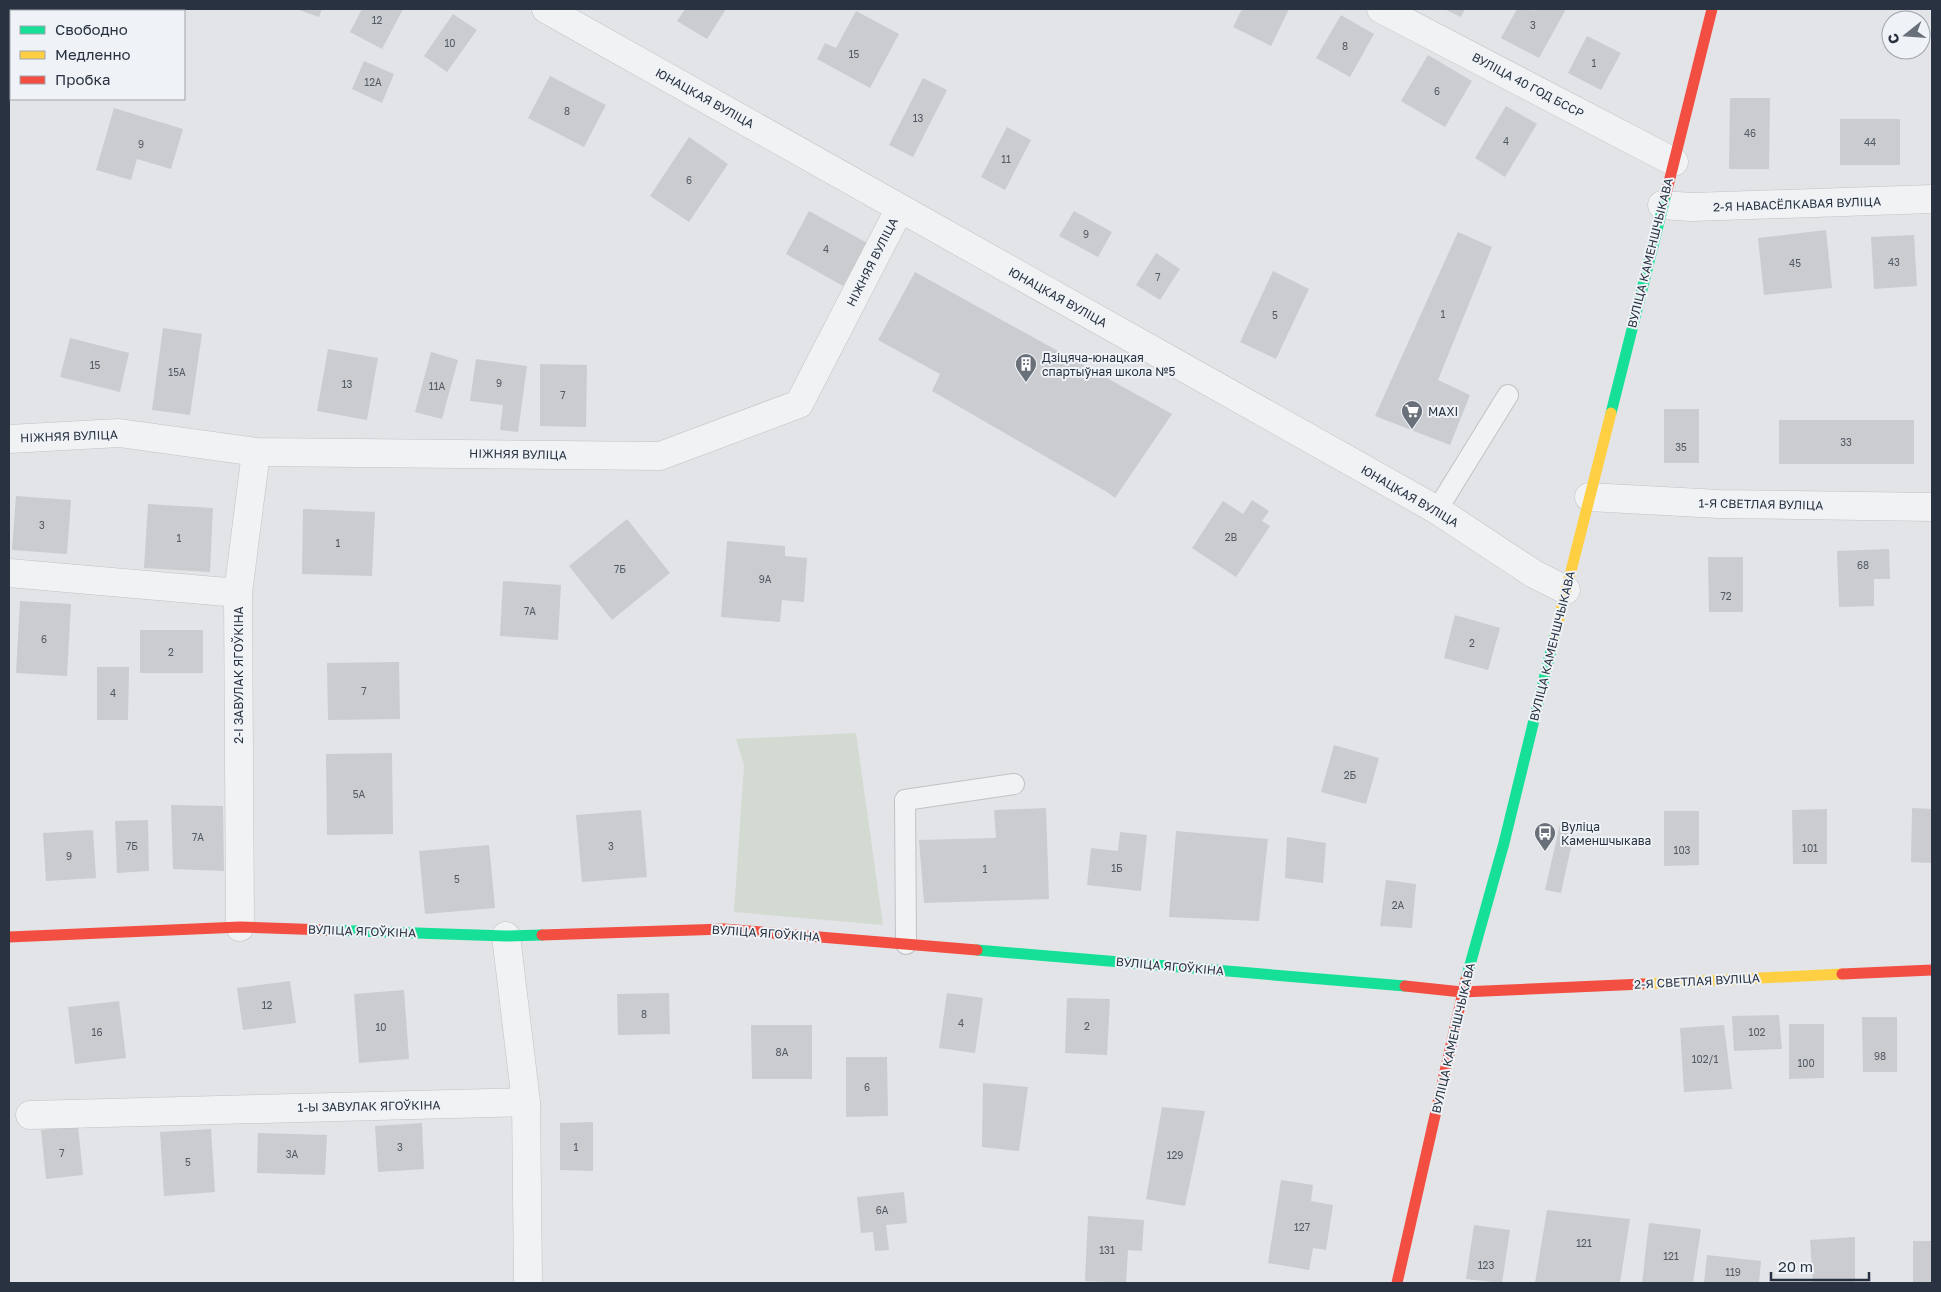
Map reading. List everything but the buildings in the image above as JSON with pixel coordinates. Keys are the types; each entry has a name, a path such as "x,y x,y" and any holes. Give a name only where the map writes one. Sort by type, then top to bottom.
{"street":[{"name":"ЮНАЦКАЯ ВУЛІЦА","path":"546,9 1437,510 1534,574 1566,590"},
{"name":"ВУЛІЦА 40 ГОД БССР","path":"1381,9 1674,162"},
{"name":"ВУЛІЦА КАМЕНШЧЫКАВА","path":"1397,1283 1462,992 1504,843 1712,9"},
{"name":"2-Я НАВАСЁЛКАВАЯ ВУЛІЦА","path":"1662,205 1692,207 1932,199"},
{"name":"НІЖНЯЯ ВУЛІЦА","path":"9,439 119,433 256,452 660,456 799,404 900,208"},
{"path":"238,593 256,452"},
{"name":"1-Я СВЕТЛАЯ ВУЛІЦА","path":"1589,496 1719,504 1932,507"},
{"name":"2-І ЗАВУЛАК ЯГОЎКІНА","path":"9,573 238,593 240,927"},
{"name":"ВУЛІЦА ЯГОЎКІНА","path":"9,937 240,927 506,936 724,929 1434,988 1462,992"},
{"path":"506,936 526,1102 528,1283"},
{"name":"2-Я СВЕТЛАЯ ВУЛІЦА","path":"1462,992 1932,970"},
{"name":"1-Ы ЗАВУЛАК ЯГОЎКІНА","path":"30,1114 526,1102"}],"lane":[{"path":"1437,510 1508,395"},
{"path":"906,944 905,800 1014,784"}],"shaded area":[{"path":"856,733 883,925 734,912 744,765 736,739"}],"traffic: fast":[{"path":"1611,413 1666,194"},
{"path":"1466,979 1504,843 1555,634"},
{"path":"326,930 506,936 542,935"},
{"path":"977,950 1405,986"}],"traffic: slow":[{"path":"1555,634 1611,413"},
{"path":"1643,984 1842,974"}],"traffic: jam":[{"path":"1666,194 1712,9"},
{"path":"9,937 240,927 326,930"},
{"path":"542,935 724,929 977,950"},
{"path":"1842,974 1932,970"},
{"path":"1397,1283 1466,979"},
{"path":"1405,986 1462,992 1643,984"}],"place":[{"name":"Дзіцяча-юнацкая спартыўная школа №5","path":"1026,383"},
{"name":"MAXI","path":"1412,430"},
{"name":"Вуліца Каменшчыкава","path":"1545,852"}]}
